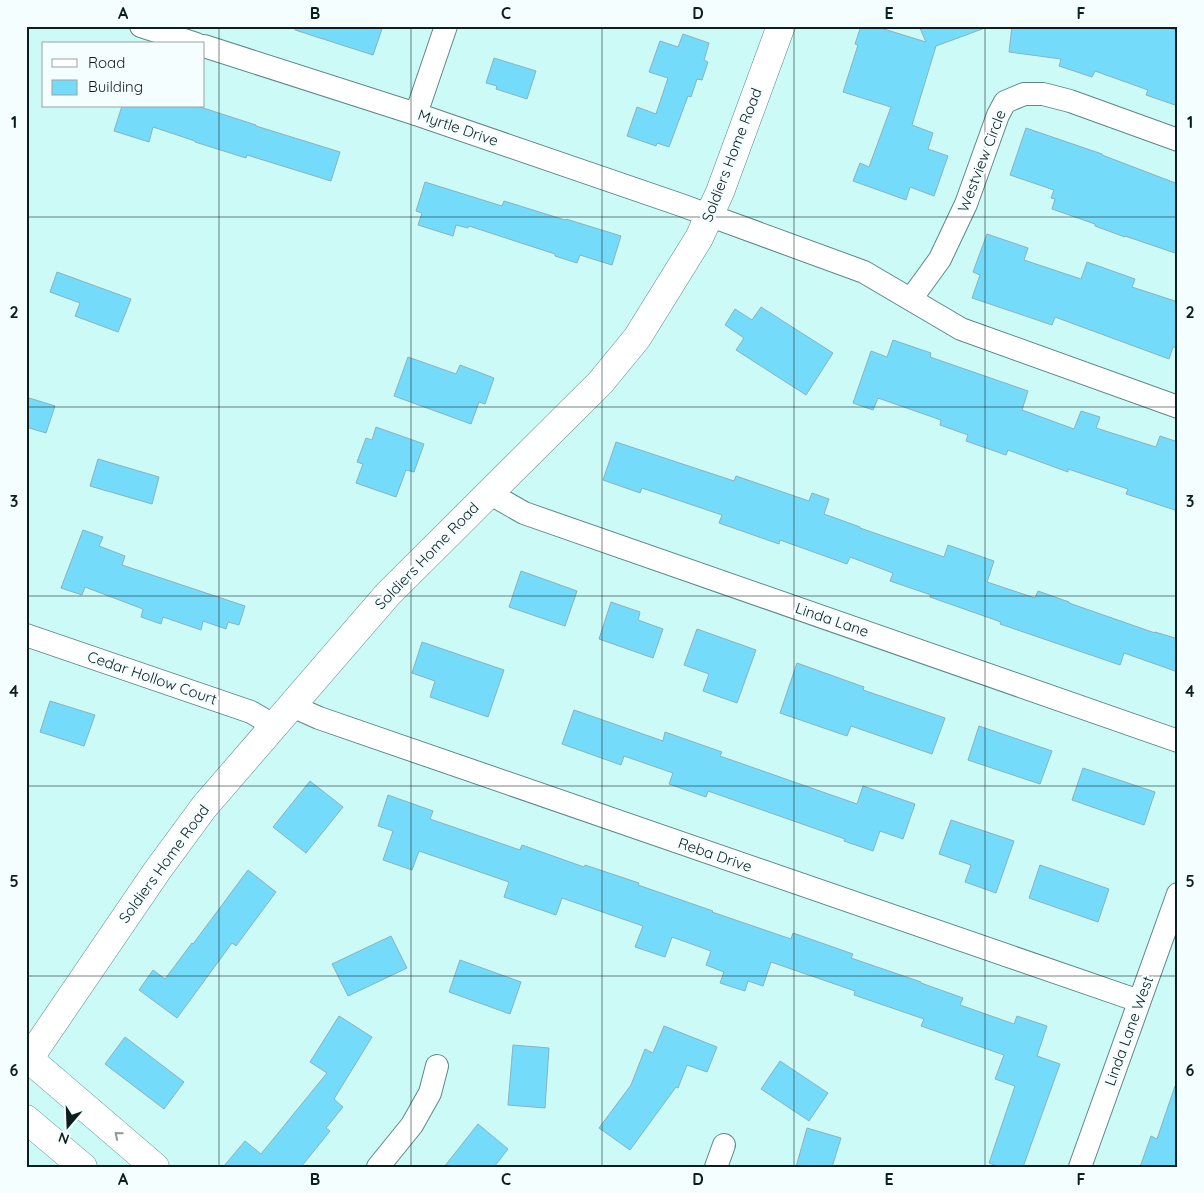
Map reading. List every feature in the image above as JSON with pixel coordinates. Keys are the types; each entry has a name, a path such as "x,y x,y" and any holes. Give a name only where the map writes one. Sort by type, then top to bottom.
{"street":[{"path":"141,26 190,42"},
{"path":"416,114 446,26"},
{"name":"Soldiers Home Road","path":"28,1061 162,864 204,807 388,594 600,383 637,338 699,238 710,216 781,26"},
{"name":"Myrtle Drive","path":"205,46 416,114 710,216"},
{"name":"Westview Circle","path":"911,299 940,259 966,204 998,115 1005,102 1024,94 1043,94 1070,101 1178,140"},
{"path":"710,216 864,272 961,329 1178,407"},
{"name":"Linda Lane","path":"489,493 524,513 1178,741"},
{"name":"Cedar Hollow Court","path":"26,635 251,712 283,716"},
{"name":"Reba Drive","path":"283,716 319,718 1139,1002"},
{"name":"Linda Lane West","path":"1080,1167 1178,894"},
{"path":"28,1061 155,1167"},
{"path":"378,1167 412,1126 430,1093 437,1066"},
{"path":"26,1119 83,1167"},
{"path":"716,1167 724,1145"}],"building":[{"path":"296,26 383,26 373,55 295,30"},
{"path":"861,26 874,26 926,42 919,26 985,26 985,28 936,46 912,125 933,133 928,149 948,156 934,196 910,187 906,200 853,181 860,163 869,167 891,107 843,92 858,45 855,44"},
{"path":"1012,26 1163,26 1178,31 1178,106 1146,95 1148,90 1095,71 1092,77 1059,66 1061,59 1009,52"},
{"path":"683,34 709,43 704,60 708,62 702,80 697,79 691,97 688,96 669,147 657,143 656,146 627,136 637,107 656,114 668,78 649,72 660,41 678,47"},
{"path":"494,58 536,71 527,99 496,89 497,86 486,83"},
{"path":"121,108 203,108 340,152 331,181 247,155 246,158 153,127 149,142 114,131"},
{"path":"1026,128 1102,154 1178,184 1178,254 1125,237 1052,209 1055,199 1051,198 1054,190 1010,175"},
{"path":"425,182 502,206 504,201 621,236 612,265 580,255 577,263 469,226 468,228 456,225 453,236 418,225 422,213 416,211"},
{"path":"987,234 1028,248 1024,260 1081,279 1087,262 1135,279 1132,287 1178,302 1178,348 1173,347 1169,359 1055,317 1052,325 972,298 980,275 973,272"},
{"path":"57,272 131,299 118,332 75,316 80,303 50,292"},
{"path":"761,307 833,353 806,395 736,350 744,338 725,325 735,309 752,320"},
{"path":"893,340 931,353 930,357 1028,391 1022,410 1074,429 1081,411 1100,417 1096,428 1156,447 1160,436 1178,442 1178,511 1126,494 1128,489 1068,469 1068,472 1008,450 1006,455 966,441 968,435 940,425 941,420 878,398 873,410 853,403 871,351 887,357"},
{"path":"408,357 456,374 460,365 494,378 485,404 479,402 471,424 394,396"},
{"path":"26,397 55,406 46,433 26,427"},
{"path":"376,427 424,444 414,472 406,470 396,497 356,483 363,464 357,462 366,438 372,440"},
{"path":"616,442 734,481 736,476 809,501 812,493 829,499 824,514 944,557 948,545 994,561 987,582 1035,598 1038,591 1155,633 1178,639 1178,672 1124,653 1120,665 1000,624 1001,622 890,581 893,573 850,557 847,564 780,540 779,544 719,523 722,515 642,488 640,493 603,480"},
{"path":"98,459 159,477 152,504 90,486"},
{"path":"83,530 103,537 99,546 125,556 122,565 245,606 239,625 228,622 226,629 203,621 201,630 163,617 161,624 141,617 143,609 85,587 82,595 61,588"},
{"path":"521,571 577,591 565,626 509,607"},
{"path":"611,602 640,612 638,620 663,629 653,658 599,639"},
{"path":"697,629 756,650 737,703 703,691 709,674 684,665"},
{"path":"422,642 504,670 488,717 430,697 435,681 412,673"},
{"path":"797,663 864,687 863,690 945,718 932,754 851,726 847,736 780,713"},
{"path":"50,701 95,715 84,746 40,732"},
{"path":"574,710 663,741 665,732 722,752 720,756 857,804 863,786 915,804 903,839 880,831 873,851 844,841 845,839 708,791 706,797 669,784 673,773 624,756 621,765 562,744"},
{"path":"979,726 1052,751 1040,784 968,760"},
{"path":"1083,768 1155,792 1144,825 1072,800"},
{"path":"310,781 343,807 306,853 273,827"},
{"path":"388,795 433,811 430,819 520,850 522,845 584,867 585,865 639,883 638,885 791,939 793,933 853,954 851,958 963,998 960,1005 1014,1024 1017,1016 1047,1026 1037,1056 1060,1064 1023,1167 1000,1167 989,1163 1015,1086 995,1079 1004,1055 921,1026 924,1019 854,995 855,991 771,962 763,986 748,981 745,991 720,983 724,972 706,965 711,951 672,937 665,957 635,947 643,926 562,898 556,915 504,897 509,882 419,851 412,870 383,860 393,831 378,826"},
{"path":"951,820 1014,841 996,893 965,882 971,865 939,854"},
{"path":"1040,865 1109,889 1098,922 1029,898"},
{"path":"248,870 276,892 236,946 232,943 177,1018 139,990 153,970 165,979"},
{"path":"391,936 407,968 348,996 332,964"},
{"path":"460,960 521,982 510,1014 449,992"},
{"path":"339,1016 372,1037 334,1099 343,1107 326,1128 330,1131 301,1167 223,1167 245,1141 261,1154 327,1073 310,1062"},
{"path":"664,1026 717,1047 707,1072 687,1065 678,1088 676,1087 630,1150 599,1128 631,1085 645,1049 653,1053"},
{"path":"125,1037 184,1082 164,1109 105,1064"},
{"path":"513,1045 549,1048 545,1108 508,1105"},
{"path":"780,1061 828,1093 809,1121 761,1089"},
{"path":"1175,1086 1178,1087 1178,1167 1140,1167 1151,1136 1157,1139"},
{"path":"478,1124 508,1149 494,1167 444,1167"},
{"path":"807,1128 841,1138 832,1167 796,1167"}]}
